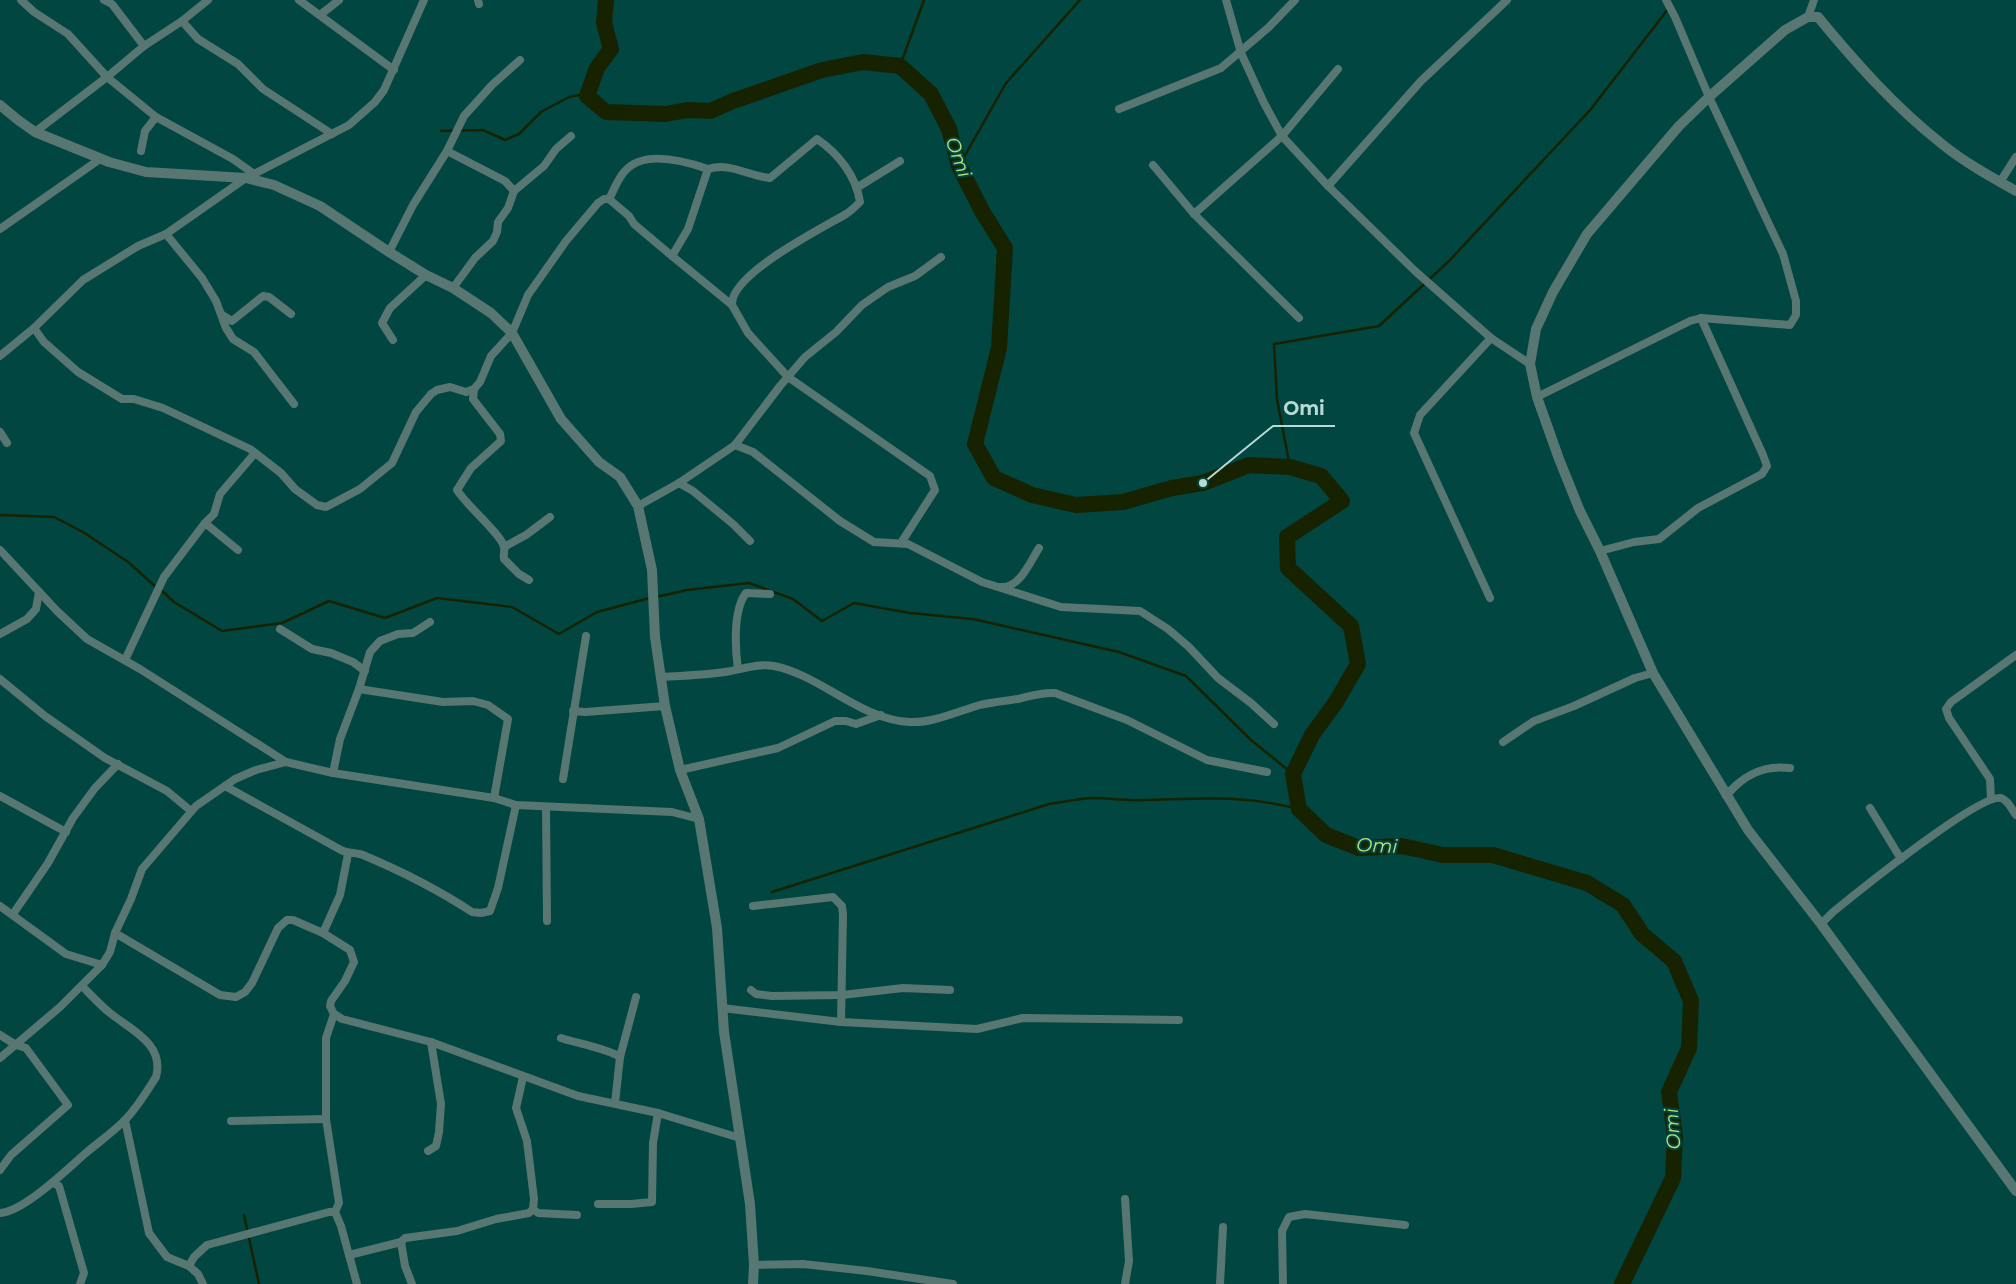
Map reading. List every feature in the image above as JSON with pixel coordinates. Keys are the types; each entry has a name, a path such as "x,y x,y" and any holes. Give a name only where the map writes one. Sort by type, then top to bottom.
{"street":[{"path":"21,0 34,12 68,34 107,77 156,117 233,160 250,176"},
{"path":"104,0 111,2 144,46"},
{"path":"36,132 144,46 182,21 208,0"},
{"path":"299,0 394,70"},
{"path":"320,15 339,0"},
{"path":"0,356 34,328 83,280 138,246 166,234 250,176 349,125 375,102 394,70 424,0"},
{"path":"1226,0 1241,52 1264,103 1282,136 1328,186 1415,271 1491,338 1530,364"},
{"path":"1119,109 1222,68 1295,0"},
{"path":"1328,186 1421,81 1507,0"},
{"path":"1537,398 1690,321 1701,318 1790,325 1796,315 1796,301 1783,254 1709,97 1676,17 1666,0"},
{"path":"1808,17 1814,0"},
{"path":"2016,191 1942,145 1887,96 1848,54 1818,17 1808,17 1785,30 1679,126 1587,234 1553,292 1536,330 1530,364 1537,398 1580,511 1600,550 1653,672 1748,830 1821,924 2016,1191"},
{"path":"182,21 198,39 238,64 264,89 332,134"},
{"path":"389,252 418,197 447,151 464,116 492,85 520,60"},
{"path":"1194,214 1282,136 1338,69"},
{"path":"0,105 36,132 100,159 146,172 250,176 320,206 389,252 426,275 453,288 492,313 512,334 561,419 599,462 620,477 638,506 652,570 656,637 665,706 680,770 699,819 717,928 722,1008 750,1204 754,1265 753,1284"},
{"path":"141,151 146,130 156,117"},
{"path":"453,288 474,258 493,241 497,232 498,222 508,208 514,191 544,166 556,149 571,136"},
{"path":"34,328 44,342 78,372 122,398 134,399 163,408 198,423 255,453 281,474 295,489 317,505 326,507 360,489 392,463 416,412 437,390 450,387 466,392 474,389 480,382 491,356 512,334 528,295 561,249 598,203 609,198 625,170 635,164 654,159 678,159 708,169 716,166 736,168 770,178 817,139 832,150 854,178 858,187 860,202 847,214 785,248 738,288 732,298 732,305"},
{"path":"447,151 505,181 514,191"},
{"path":"2000,182 2016,157"},
{"path":"1,228 100,159"},
{"path":"858,187 900,161"},
{"path":"1153,165 1194,214 1299,318"},
{"path":"672,256 688,229 708,169"},
{"path":"609,198 629,216 634,224 732,305 748,333 788,377 930,476 935,490 901,543"},
{"path":"166,234 202,278 222,315 226,328 233,338 254,352 294,404"},
{"path":"638,506 679,483 735,445 805,357 836,332 862,305 888,287 915,276 941,257"},
{"path":"393,340 382,323 390,308 426,275"},
{"path":"222,315 232,321 263,296 269,297 291,314"},
{"path":"1600,550 1634,542 1659,539 1698,508 1762,474 1766,466 1763,454 1701,318"},
{"path":"1490,598 1414,433 1420,416 1491,338"},
{"path":"474,389 473,399 500,434 501,441 471,468 457,490 462,498 495,533 504,547 504,559 528,580"},
{"path":"0,432 7,443"},
{"path":"735,445 753,452 840,521 874,542 901,543 982,582 1061,607 1140,612 1168,629 1189,647 1218,678 1251,703 1274,724"},
{"path":"125,660 164,577 205,522 214,514 220,494 255,453"},
{"path":"679,483 693,491 750,541"},
{"path":"504,547 526,535 550,517"},
{"path":"205,522 238,550"},
{"path":"996,586 1007,587 1018,580 1039,548"},
{"path":"0,550 87,639 140,668 286,762 333,773 494,798 516,805 672,812 699,819"},
{"path":"0,634 27,619 36,609 39,592"},
{"path":"738,669 735,648 740,601 746,593 770,594"},
{"path":"333,773 340,739 359,690 370,652 380,641 398,634 413,633 430,622"},
{"path":"280,630 312,649 331,653 353,662 364,671"},
{"path":"563,779 586,636"},
{"path":"1991,799 1990,778 1948,718 1946,708 1951,702 2016,655"},
{"path":"660,677 772,666 817,682 881,716 897,721 912,722 942,717 982,704 1044,692 1055,693 1127,720 1207,760 1267,772"},
{"path":"1504,742 1534,721 1653,672"},
{"path":"0,679 45,716 118,764 167,791 191,811"},
{"path":"359,690 443,702 473,701 488,705 508,719 494,798"},
{"path":"573,711 585,712 665,706"},
{"path":"680,770 778,748 835,721 846,720 856,724 881,716"},
{"path":"0,1058 16,1046 82,986 102,965 110,952 115,933 131,899 142,868 191,811 235,779 256,770 286,762"},
{"path":"13,914 48,864 73,818 95,788 118,764"},
{"path":"1726,796 1737,782 1761,769 1790,768"},
{"path":"225,786 348,854 360,854 414,878 472,912 481,913 490,910 498,888 516,805"},
{"path":"0,796 66,832"},
{"path":"1821,924 1833,912 1945,826 1991,799 2000,798 2006,801 2016,801"},
{"path":"2006,801 2016,815"},
{"path":"546,807 547,921"},
{"path":"1870,808 1901,859"},
{"path":"323,933 340,895 348,854"},
{"path":"753,906 833,897 839,902 842,914 841,1022"},
{"path":"0,906 66,954 102,965"},
{"path":"115,933 220,995 236,997 245,992 252,983 278,928 287,920 293,920 323,933 350,950 354,962 345,982 331,1001 330,1006 334,1014 342,1019 431,1042 578,1096 658,1113 740,1138"},
{"path":"0,1213 26,1202 54,1183 64,1171 125,1120 156,1077 158,1059 152,1047 109,1012 82,986"},
{"path":"751,990 756,994 772,996 842,995 903,988 950,990"},
{"path":"616,1103 620,1057 636,997"},
{"path":"722,1008 841,1022 977,1029 1022,1018 1179,1020"},
{"path":"334,1014 326,1038 326,1119 339,1194 339,1203 335,1212 341,1226 357,1284"},
{"path":"0,1035 16,1046 26,1048 68,1105 11,1155 0,1170"},
{"path":"561,1038 605,1051 612,1051 620,1057"},
{"path":"428,1151 436,1146 441,1104 431,1042"},
{"path":"349,1255 401,1242 405,1238 457,1231 496,1219 529,1213 533,1209 534,1199 527,1141 516,1108 523,1077"},
{"path":"598,1204 652,1202 653,1143 658,1113"},
{"path":"231,1121 326,1119"},
{"path":"125,1120 149,1232 156,1246 166,1257 190,1266 198,1274 203,1284"},
{"path":"54,1183 59,1186 84,1273 80,1284"},
{"path":"1124,1199 1129,1261 1124,1284"},
{"path":"533,1209 538,1213 577,1215"},
{"path":"190,1266 194,1257 207,1245 335,1212"},
{"path":"1283,1284 1282,1231 1289,1217 1305,1214 1405,1225"},
{"path":"1220,1284 1223,1227"},
{"path":"401,1242 405,1266 412,1284"},
{"path":"754,1265 803,1264 867,1271 953,1284"}],"waterway":[{"name":"Omi","path":"606,0 604,23 611,49 597,68 587,96 606,112 666,114 687,110 710,111 822,70 863,62 900,66 931,94 949,129 959,166 982,211 1005,248 999,348 975,444 994,478 1032,495 1076,505 1123,502 1172,488 1203,483 1249,465 1290,467 1321,476 1342,501 1287,537 1288,568 1351,626 1358,664 1336,702 1312,735 1293,774 1299,809 1326,835 1359,848 1402,846 1443,855 1493,855 1587,883 1623,905 1642,934 1674,961 1691,1001 1689,1048 1669,1092 1675,1136 1673,1178 1622,1284"},
{"path":"900,66 924,0"},
{"path":"959,166 1006,83 1080,0"},
{"path":"1290,467 1277,399 1274,344 1379,326 1449,261 1591,109 1668,9"},
{"path":"441,131 483,130 505,140 519,134 541,112 569,97 587,96"},
{"path":"0,515 54,517 83,532 128,562 156,587"},
{"path":"656,597 687,590 749,583 793,599 822,621 854,603 910,613 973,619 1119,652 1186,676 1251,740 1293,774"},
{"path":"161,590 174,602 222,631 282,623 329,601 385,618 437,598 512,607 559,634 597,612 650,598"},
{"path":"772,892 1049,804 1091,798 1136,800 1201,798 1258,801 1299,809"},
{"path":"244,1215 259,1284"}],"place":[{"name":"Omi","path":"1203,483"}]}
